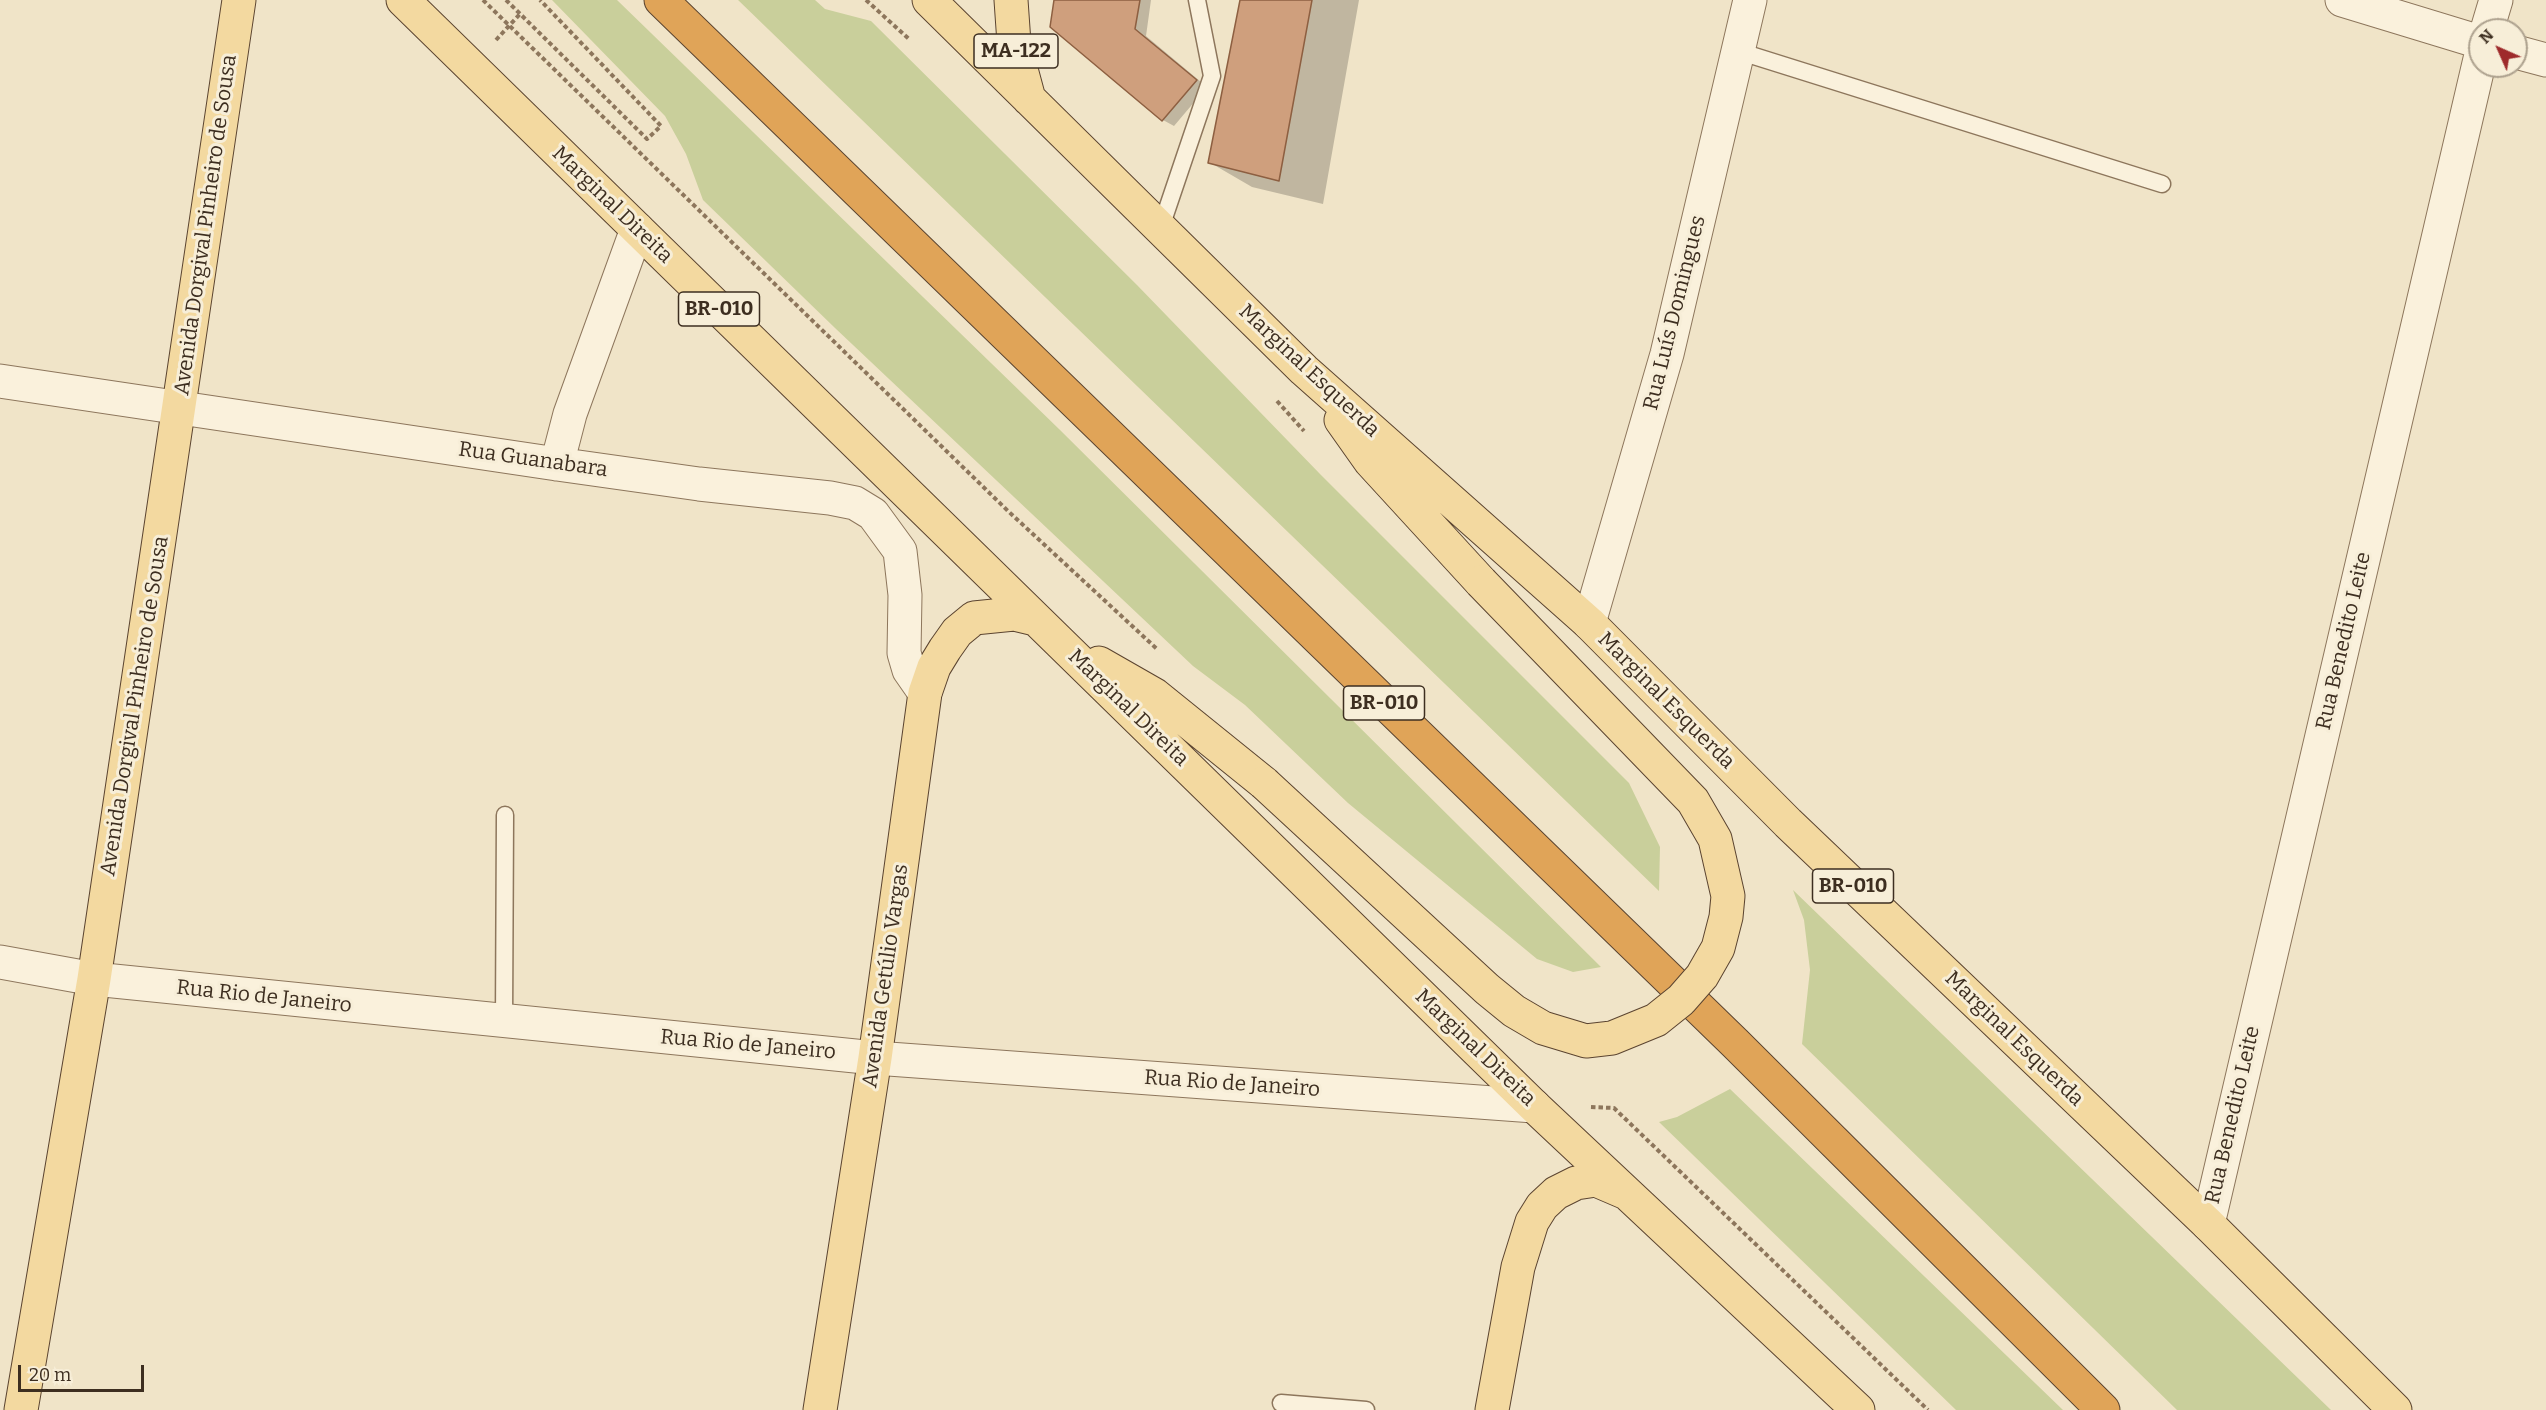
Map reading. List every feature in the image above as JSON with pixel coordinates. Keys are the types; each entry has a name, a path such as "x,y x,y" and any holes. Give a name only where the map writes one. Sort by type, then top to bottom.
{"highway":[{"name":"BR-010","path":"660,0 1735,1043 2103,1410"}],"main road":[{"name":"Avenida Dorgival Pinheiro de Sousa","path":"21,1410 94,979 239,0"},
{"name":"Marginal Direita","path":"403,0 1534,1106 1858,1410"},
{"name":"Marginal Esquerda","path":"929,0 1304,370 1589,624 1788,823 2208,1224 2395,1410"},
{"name":"MA-122","path":"1011,0 1014,43 1030,100"},
{"path":"1047,629 1155,695 1264,783 1487,989 1514,1011 1543,1028 1586,1041 1612,1038 1656,1020 1681,1000 1702,976 1718,948 1726,917 1728,896 1715,839 1693,801 1481,582 1370,461 1304,370"},
{"name":"Avenida Getúlio Vargas","path":"820,1410 875,1058 925,693 934,666 945,649 957,632 974,618 1014,614 1047,629"},
{"path":"1492,1410 1518,1267 1532,1222 1542,1206 1556,1193 1576,1184 1596,1180 1614,1185 1633,1198"}],"street":[{"name":"Rua Luís Domingues","path":"1589,624 1667,354 1750,0"},
{"path":"2342,0 2468,38"},
{"path":"2491,18 2496,0"},
{"path":"2528,55 2546,60"},
{"name":"Rua Benedito Leite","path":"2208,1224 2476,78"},
{"path":"557,464 570,414 637,230"},
{"name":"Rua Guanabara","path":"0,381 557,464 855,503 873,514 900,551 905,595 904,653 909,670 925,693"},
{"name":"Rua Rio de Janeiro","path":"0,963 94,979 875,1058 1534,1106"}],"lane":[{"path":"1161,227 1212,76 1197,0"},
{"path":"1738,51 2162,184"},
{"path":"504,1022 505,815"},
{"path":"1281,1403 1366,1410"}],"path":[{"path":"483,0 1008,511 1142,636"},
{"path":"506,0 647,139 661,126 540,0"},
{"path":"866,0 920,48"},
{"path":"1274,398 1306,433"},
{"path":"1534,1106 1614,1108 1928,1410"}],"green space":[{"path":"552,0 617,0 1059,429 1601,967 1573,972 1537,959 1348,803 1245,705 1193,666 703,200 686,154 665,116"},
{"path":"738,0 815,0 825,9 871,21 1137,285 1320,474 1629,783 1660,847 1659,891"},
{"path":"1793,890 2331,1410 2177,1410 1802,1044 1810,970 1804,920"},
{"path":"1730,1089 2063,1410 1956,1410 1659,1122 1677,1117"}],"building":[{"path":"1054,0 1140,0 1135,29 1197,80 1162,121 1050,27"},
{"path":"1240,0 1312,0 1279,181 1208,163"}]}
